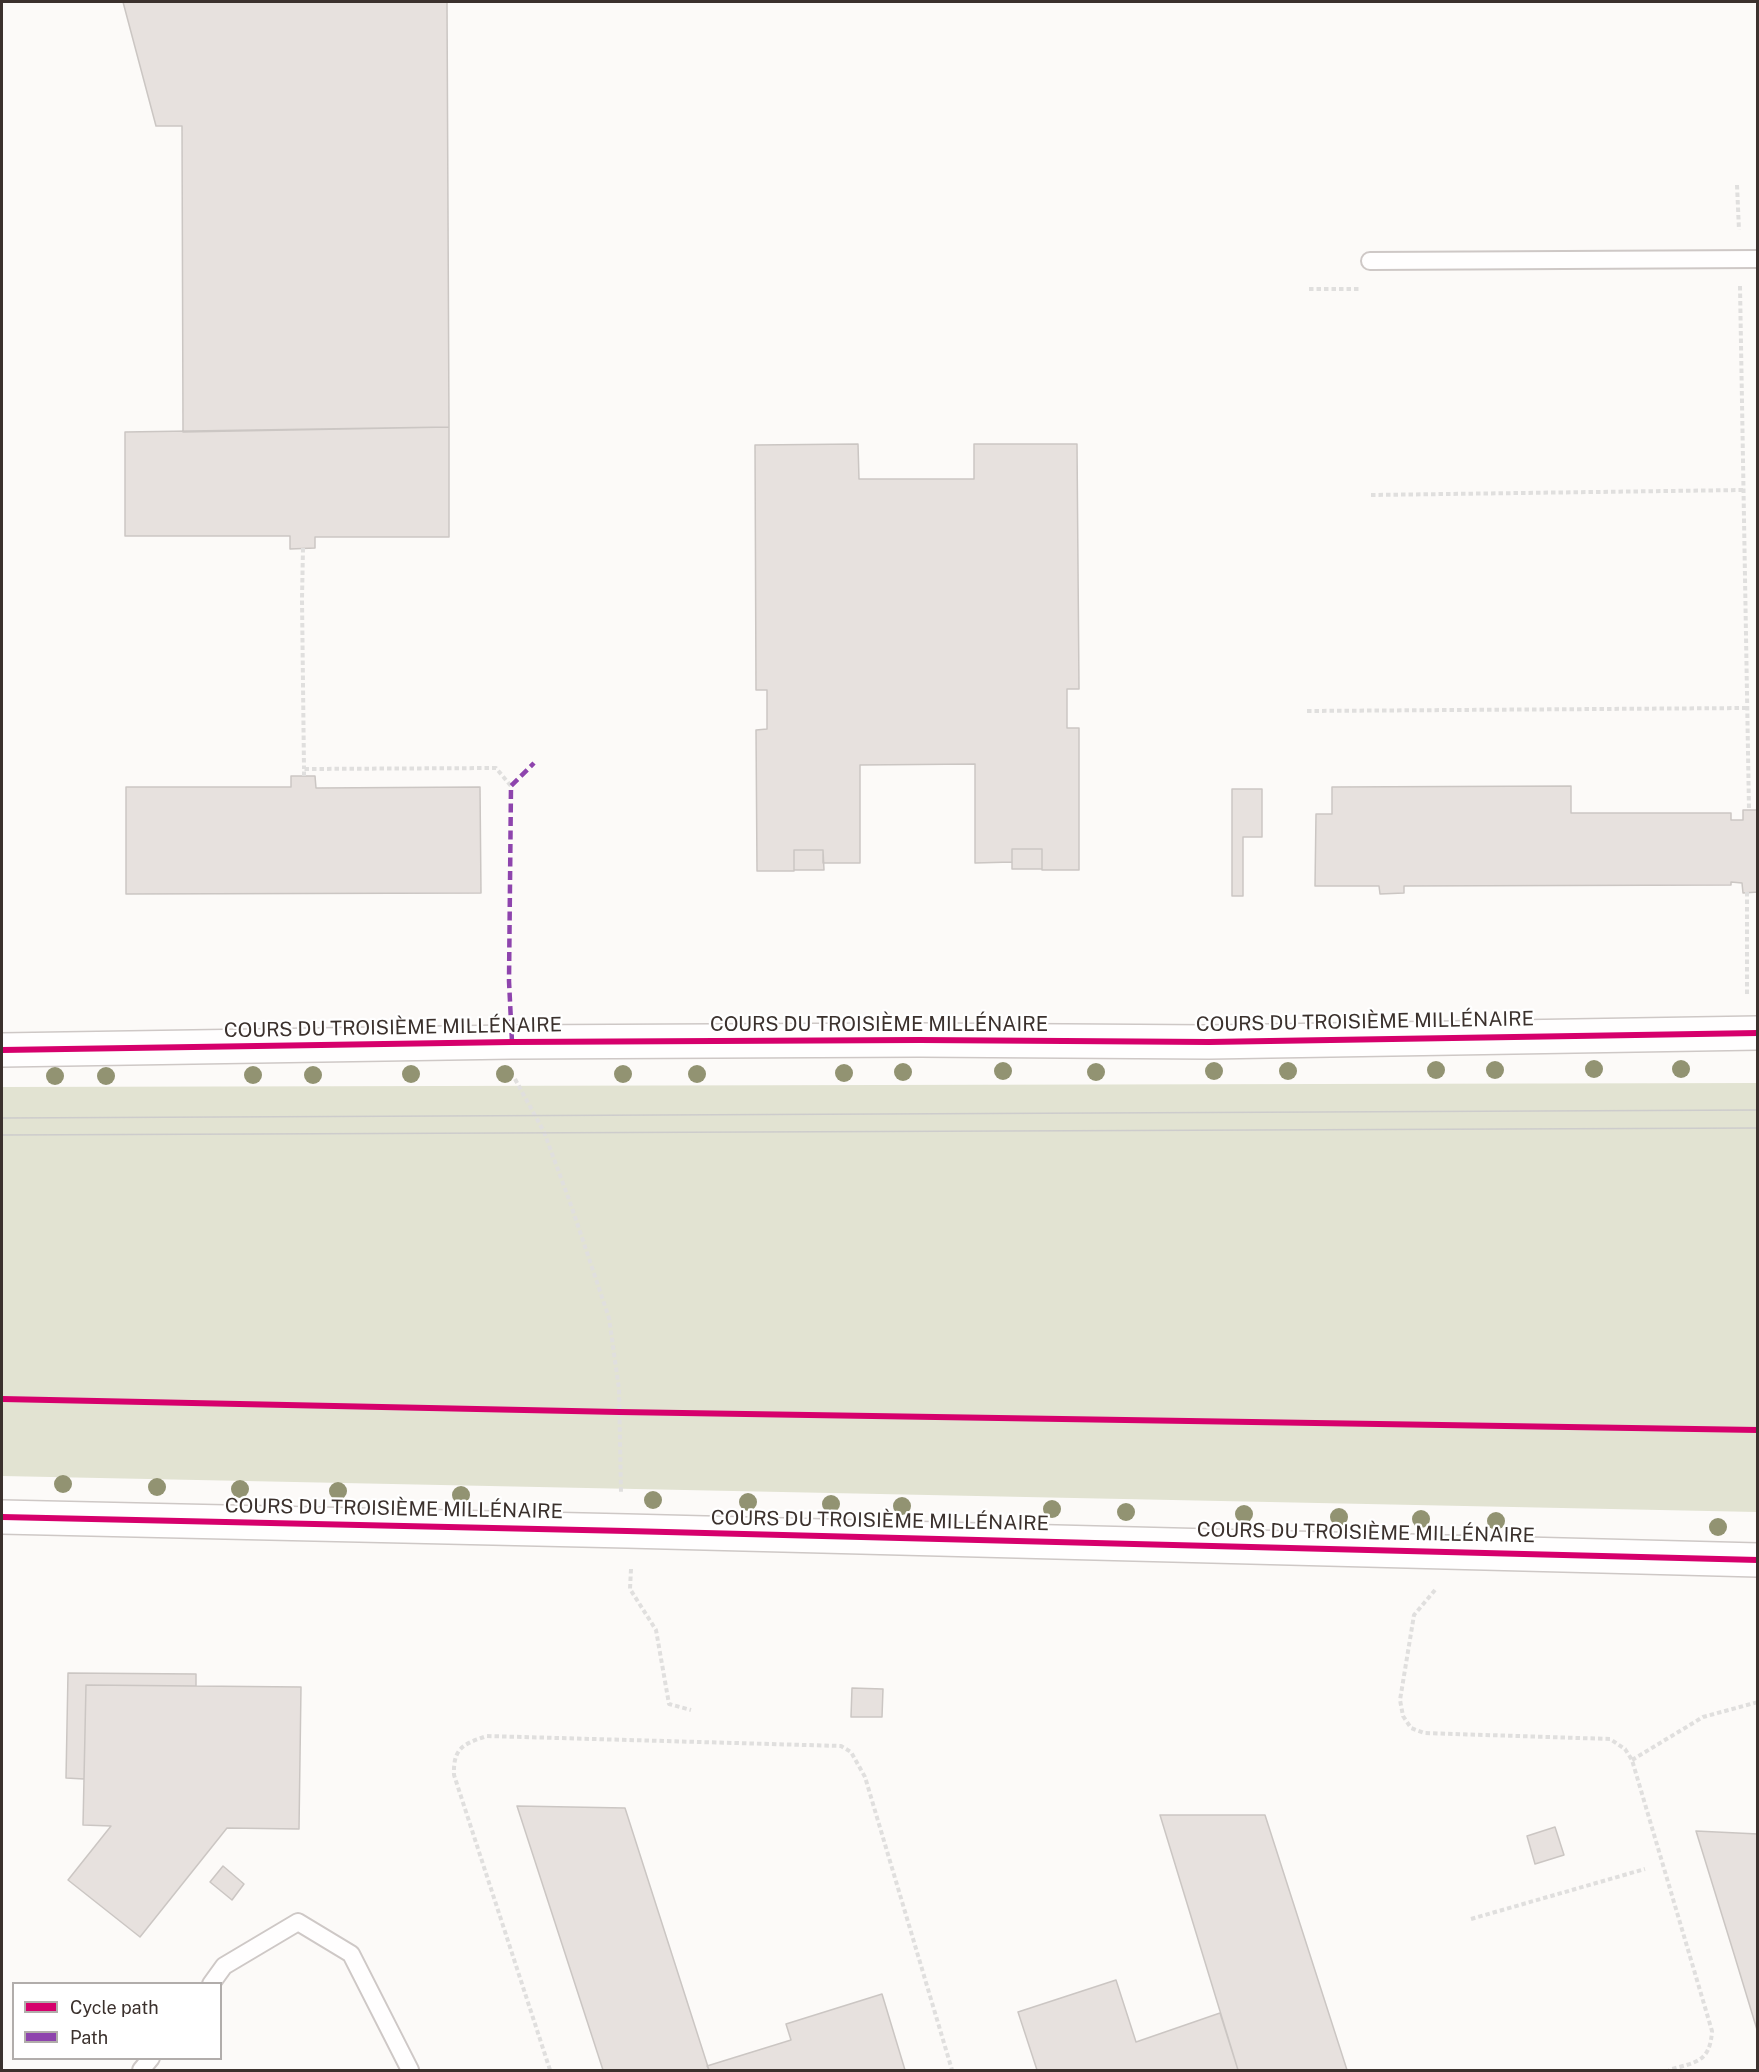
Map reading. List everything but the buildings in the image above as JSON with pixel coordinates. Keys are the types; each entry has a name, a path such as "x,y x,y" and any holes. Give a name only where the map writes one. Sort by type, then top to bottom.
{"street":[{"name":"COURS DU TROISIÈME MILLÉNAIRE","path":"2,1050 512,1042 919,1040 1209,1042 1758,1033"},
{"name":"COURS DU TROISIÈME MILLÉNAIRE","path":"2,1517 1758,1560"}],"lane":[{"path":"1370,261 1758,259"},
{"path":"211,1982 224,1966 298,1922 351,1954 410,2070"}],"path":[{"path":"1737,185 1749,810"},
{"path":"1371,495 1743,490"},
{"path":"303,548 304,776"},
{"path":"1307,711 1747,708"},
{"path":"303,769 496,768 512,786"},
{"path":"1747,892 1747,975"},
{"path":"512,1042 512,1074 544,1132 609,1318 619,1389 619,1412"},
{"path":"1439,1585 1414,1615 1400,1700 1403,1716 1411,1728 1424,1733 1610,1738 1625,1749 1632,1760 1712,2031 1708,2053 1701,2060 1669,2070"},
{"path":"1632,1760 1704,1717 1758,1702"},
{"path":"550,2070 454,1776 454,1760 459,1749 471,1741 487,1736 841,1746 851,1752 865,1777 952,2070"},
{"path":"1471,1919 1645,1869"}],"green space":[{"path":"1757,1083 1757,1512 2,1476 2,1087"}],"tram line":[{"path":"2,1118 1758,1110"},
{"path":"2,1135 1758,1128"}],"marked path":[{"path":"512,1042 509,981 511,786 534,763"}],"cycle path":[{"path":"2,1050 512,1042 919,1040 1209,1042 1758,1033"},
{"path":"2,1399 619,1412 1758,1430"},
{"path":"2,1517 1758,1560"}]}
